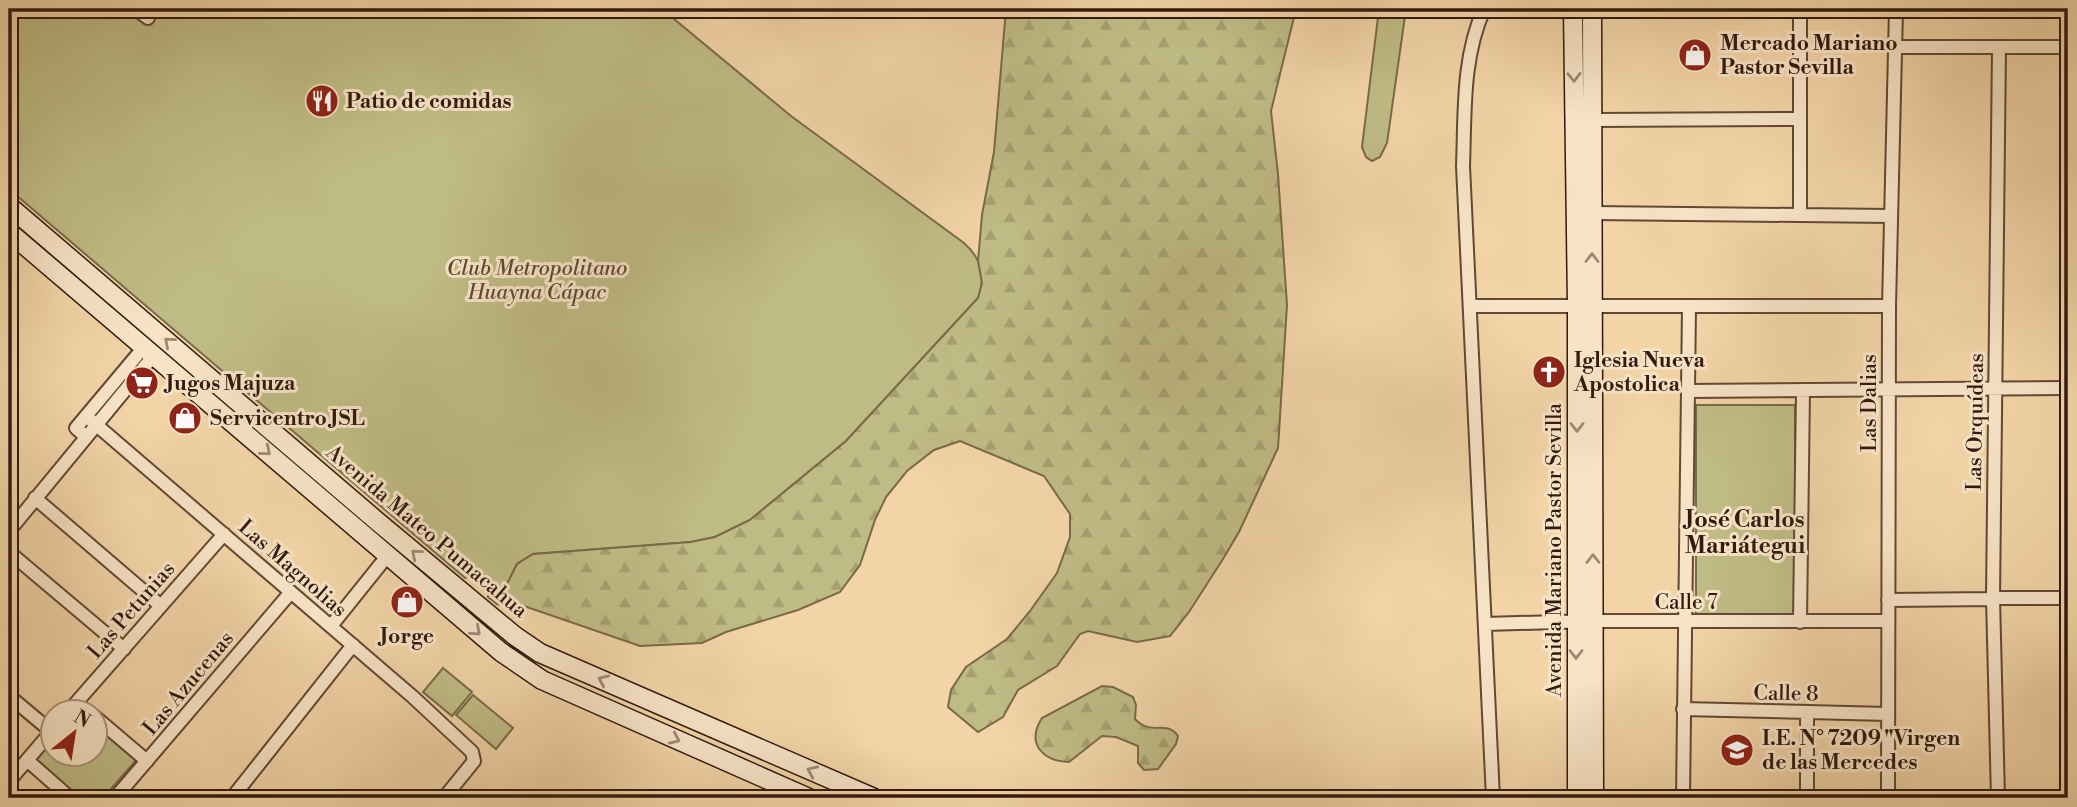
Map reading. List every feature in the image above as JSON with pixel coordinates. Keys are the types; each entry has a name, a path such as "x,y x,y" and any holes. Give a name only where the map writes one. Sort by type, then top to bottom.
{"main road":[{"name":"Avenida Mariano Pastor Sevilla","path":"1573,9 1584,306 1584,621 1577,798"},
{"name":"Avenida Mariano Pastor Sevilla","path":"1584,306 1592,213 1592,9"},
{"name":"Avenida Mateo Pumacahua","path":"9,206 515,636 540,653 874,798"},
{"name":"Avenida Mateo Pumacahua","path":"9,232 501,652 542,680 809,798"},
{"path":"9,243 44,274 80,293"},
{"name":"Avenida Mariano Pastor Sevilla","path":"1584,621 1594,798"}],"street":[{"path":"135,9 148,18"},
{"path":"1484,9 1474,32 1466,78 1463,166 1493,798"},
{"path":"1800,9 1800,215"},
{"name":"Las Dalias","path":"1888,798 1889,306 1896,9"},
{"path":"1895,47 2068,47"},
{"name":"Las Orquídeas","path":"1998,47 1993,598 1998,798"},
{"path":"1592,120 1800,119"},
{"path":"1592,213 1891,216"},
{"path":"1469,306 1889,306"},
{"path":"1683,798 1689,307"},
{"path":"9,531 81,432 149,351"},
{"path":"1688,391 2068,388"},
{"path":"1800,622 1803,390"},
{"name":"Las Magnolias","path":"91,420 353,645 472,752 474,761 444,798"},
{"path":"35,498 161,606"},
{"name":"Las Petunias","path":"81,698 224,534"},
{"path":"9,552 124,649"},
{"path":"331,626 388,555"},
{"name":"Las Azucenas","path":"121,796 147,761 291,592"},
{"path":"1888,600 2068,598"},
{"name":"Calle 7","path":"1485,624 1584,621 1888,621"},
{"path":"232,798 353,645"},
{"path":"9,696 38,720"},
{"name":"Calle 8","path":"1683,709 1888,714"},
{"path":"1807,713 1807,798"},
{"path":"108,727 147,761"},
{"path":"9,781 38,748"},
{"path":"27,761 71,798"}],"green space":[{"name":"Club Metropolitano Huayna Cápac","path":"9,9 662,9 791,116 964,243 978,261 982,275 978,298 846,441 750,520 715,537 691,542 533,554 517,564 497,604 488,597 490,582 482,573 465,578 9,189"},
{"path":"1006,9 1296,9 1271,111 1287,305 1278,448 1239,532 1189,612 1170,636 1137,642 1088,631 1080,634 1057,666 1018,690 1003,717 978,732 948,707 951,690 966,667 1007,639 1030,611 1057,573 1070,537 1070,514 1044,476 960,441 934,450 907,471 886,497 860,565 840,592 798,610 726,632 702,643 640,646 524,606 497,604 517,564 533,554 691,542 715,537 750,520 846,441 978,298 982,283 978,261 982,215 994,152"},
{"path":"1379,9 1406,9 1387,143 1380,157 1372,161 1366,157 1362,147"},
{"path":"1696,405 1795,405 1795,614 1696,614"},
{"path":"443,668 472,692 452,716 423,692"},
{"path":"1102,686 1113,687 1133,697 1136,705 1135,719 1141,724 1169,729 1178,736 1176,744 1158,769 1144,770 1138,763 1138,746 1116,737 1102,736 1069,762 1051,758 1039,749 1036,735 1042,718"},
{"path":"473,695 513,728 496,749 456,715"},
{"path":"108,731 138,758 103,798 75,798 40,768 108,768"}],"place":[{"name":"Mercado Mariano Pastor Sevilla","path":"1695,55"},
{"name":"Patio de comidas","path":"322,101"},
{"name":"Iglesia Nueva Apostolica","path":"1549,372"},
{"name":"Jugos Majuza","path":"142,383"},
{"name":"Servicentro JSL","path":"185,418"},
{"name":"Jorge","path":"407,602"},
{"name":"I.E. N° 7209 \"Virgen de las Mercedes","path":"1737,750"}],"district":[{"name":"José Carlos Mariátegui","path":"1745,532"}]}
